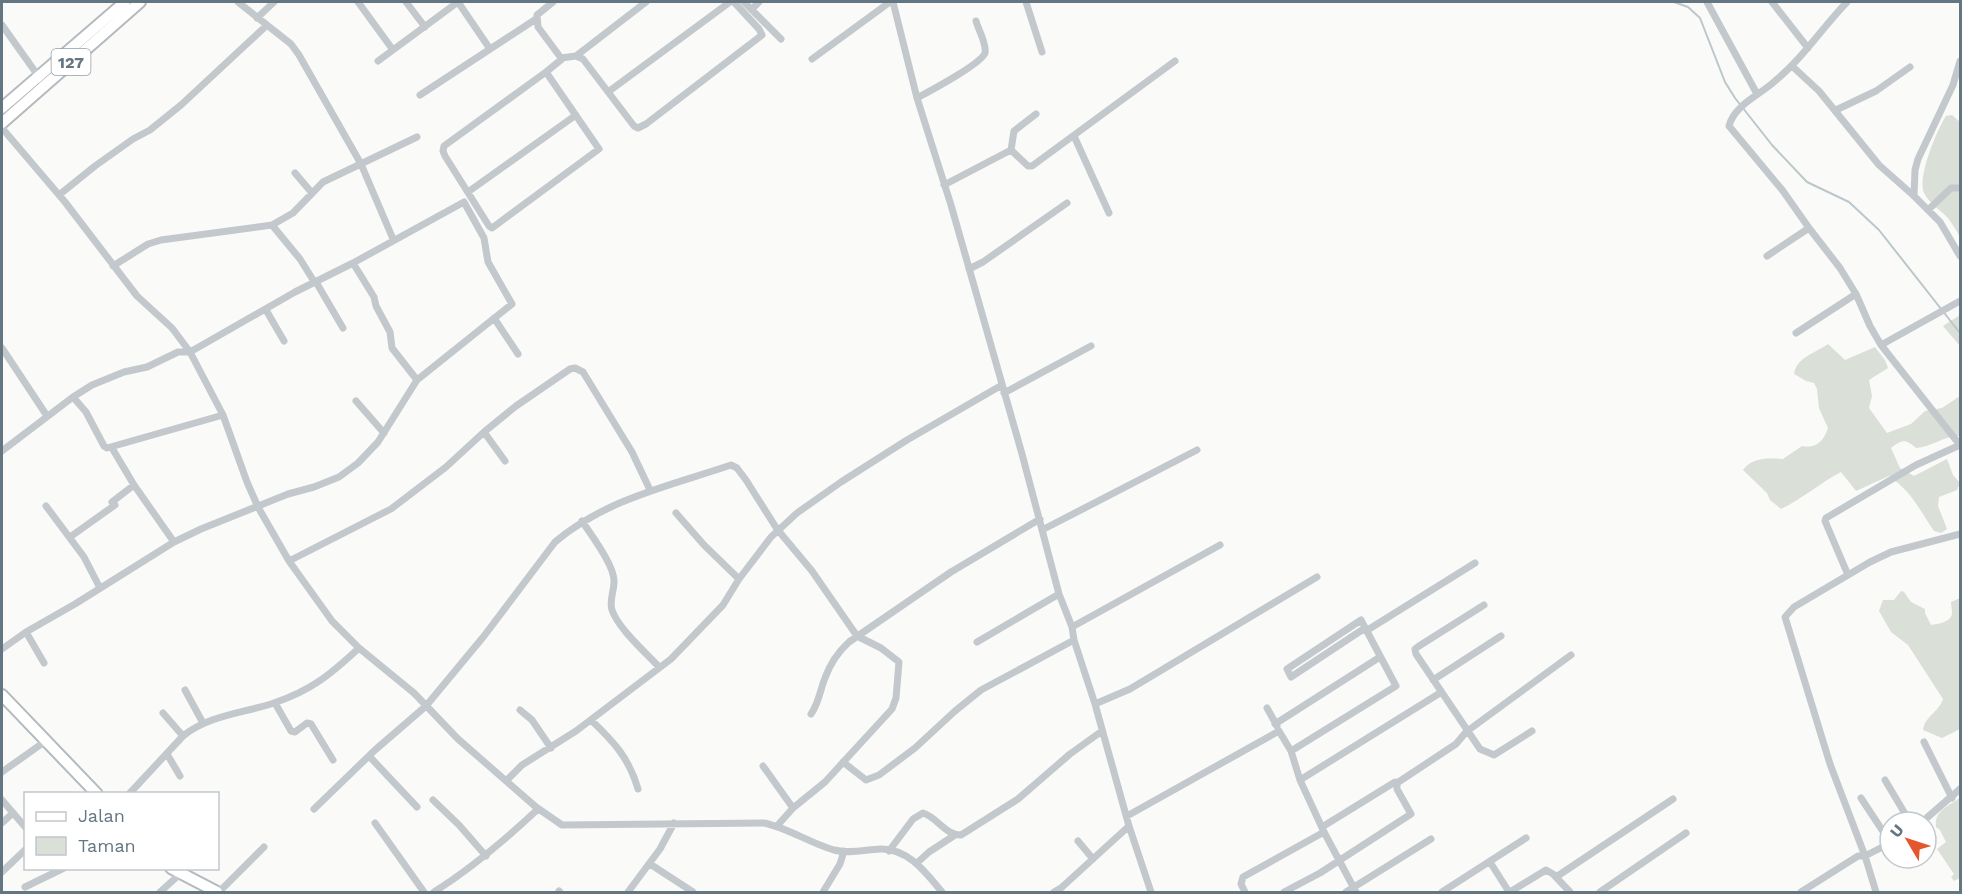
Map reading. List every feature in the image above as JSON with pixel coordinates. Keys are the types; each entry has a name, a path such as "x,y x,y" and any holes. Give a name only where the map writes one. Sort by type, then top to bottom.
{"main road":[{"name":"127","path":"2,123 41,81 125,2"},
{"name":"127","path":"2,108 41,81 140,2"},
{"path":"2,695 95,792"},
{"path":"176,871 218,892"}],"street":[{"path":"238,2 291,45 299,56 361,164 393,239"},
{"path":"257,18 274,2"},
{"path":"358,2 393,50"},
{"path":"406,2 425,27"},
{"path":"378,61 458,2 490,49"},
{"path":"553,2 539,12 536,19 537,27 562,58"},
{"path":"546,72 599,149 492,228 487,224 444,156 444,146 562,58 576,56 646,2"},
{"path":"576,56 584,61 634,126 638,128 762,35 759,29 732,2 608,92"},
{"path":"744,2 781,39"},
{"path":"752,9 759,2"},
{"path":"812,58 892,2 917,98 969,269 1040,519 1059,594 1072,627 1111,768 1151,892"},
{"path":"1026,2 1042,52"},
{"path":"1707,2 1757,94"},
{"path":"1772,2 1808,48"},
{"path":"1847,2 1792,66 1733,115 1729,126 1783,191 1840,268 1856,294 1881,345 1960,445 1916,465 1826,518 1825,521 1848,575"},
{"path":"420,95 536,19"},
{"path":"917,98 972,66 982,57 985,49 976,21"},
{"path":"2,25 41,81"},
{"path":"59,195 95,166 150,130 181,105 266,26"},
{"path":"1011,150 1030,166 1175,61"},
{"path":"1914,196 1915,170 1918,159 1953,85 1960,61"},
{"path":"1792,66 1836,110 1879,165 1940,222 1960,256"},
{"path":"1836,110 1876,91 1910,68"},
{"path":"1011,150 1014,130 1036,114"},
{"path":"468,192 576,115"},
{"path":"2,128 59,195 137,296 172,328 190,352 223,415 258,507 289,561 332,621 359,648 414,693 458,739 538,809 562,825 764,823 777,826 835,850 854,852 883,849 900,854 918,864 942,892"},
{"path":"1074,136 1109,213"},
{"path":"113,266 148,244 161,240 272,225 293,213 323,182 417,137"},
{"path":"944,185 1011,150"},
{"path":"295,172 312,193"},
{"path":"1928,210 1951,188 1960,188"},
{"path":"2,451 92,385 124,372 147,367 178,352 190,352 464,202 484,238 488,262 512,304 417,380 370,452 339,477 201,529 174,542 2,649"},
{"path":"969,269 984,262 1067,203"},
{"path":"272,225 300,259 343,328"},
{"path":"1767,256 1809,228"},
{"path":"353,263 374,297 378,311 390,332 392,348 417,380"},
{"path":"1796,333 1856,294"},
{"path":"1881,345 1960,301"},
{"path":"266,310 284,341"},
{"path":"494,318 518,354"},
{"path":"1004,393 1091,346"},
{"path":"2,348 47,416"},
{"path":"289,561 391,508 446,467 516,406 570,369 583,372 632,452 650,490"},
{"path":"506,781 522,765 591,720 670,659 723,605 739,579 777,529 841,482 951,413 1002,385"},
{"path":"73,397 86,412 104,446 112,448 223,415"},
{"path":"356,401 384,433"},
{"path":"484,432 505,461"},
{"path":"112,448 134,485 174,542"},
{"path":"1042,530 1197,450"},
{"path":"314,809 426,706 484,636 555,542 582,521 605,508 650,490 697,478 731,465 735,466 777,529 812,571 857,636 894,656 899,662 896,698 892,709 825,782 793,808 777,826"},
{"path":"70,537 115,505 112,502 134,485"},
{"path":"46,506 84,557 100,588"},
{"path":"676,513 704,545 739,579"},
{"path":"811,714 817,705 824,678 833,660 844,647 951,572 1040,519"},
{"path":"582,521 613,574 612,610 618,621 659,667"},
{"path":"1875,892 1865,856 1830,764 1785,619 1794,607 1891,552 1960,534"},
{"path":"1072,627 1220,545"},
{"path":"1291,751 1396,686 1366,629 1360,620 1287,669 1291,677 1366,629 1475,563"},
{"path":"1095,704 1130,689 1317,577"},
{"path":"977,642 1059,594"},
{"path":"1484,605 1416,648 1416,654 1466,732 1480,749 1494,755 1532,731"},
{"path":"26,632 44,663"},
{"path":"1433,680 1502,636"},
{"path":"843,762 866,780 879,775 915,748 981,690 1074,640"},
{"path":"131,792 183,736 203,723 276,703 315,685 329,676 359,648"},
{"path":"1245,892 1241,884 1243,878 1456,744 1466,732 1571,655"},
{"path":"1275,723 1380,657"},
{"path":"185,690 203,723"},
{"path":"1300,780 1440,693"},
{"path":"276,703 290,730 295,732 305,724 310,724 333,760"},
{"path":"1267,708 1291,751 1300,780 1337,860 1355,890"},
{"path":"520,710 532,720 551,748"},
{"path":"163,713 183,736"},
{"path":"591,720 628,761 638,789"},
{"path":"889,851 912,819 923,813 931,816 946,830 955,835 961,835 1018,799 1070,754 1102,731"},
{"path":"1127,816 1280,731"},
{"path":"2,772 46,740"},
{"path":"1924,742 1952,798"},
{"path":"167,754 180,776"},
{"path":"369,756 417,807"},
{"path":"763,766 793,808"},
{"path":"1885,780 1904,810"},
{"path":"1284,892 1320,873 1411,814 1397,789 1397,783"},
{"path":"1937,810 1960,789"},
{"path":"1861,798 1878,824"},
{"path":"1556,877 1673,799"},
{"path":"2,800 24,826"},
{"path":"433,800 486,856"},
{"path":"434,892 486,856 538,809"},
{"path":"2,823 13,813"},
{"path":"375,823 424,892"},
{"path":"628,892 650,864 674,823"},
{"path":"1054,892 1129,826"},
{"path":"1600,892 1686,833"},
{"path":"918,864 930,852 955,835"},
{"path":"1442,892 1526,838"},
{"path":"1346,892 1355,890 1431,839"},
{"path":"1078,841 1093,859"},
{"path":"218,892 264,848"},
{"path":"1800,892 1858,855 1865,856 1878,849"},
{"path":"2,872 24,851"},
{"path":"823,892 840,864 844,851"},
{"path":"1490,862 1509,892 1546,870 1570,892"},
{"path":"650,864 693,892"},
{"path":"25,887 60,870"},
{"path":"160,892 176,871"}],"green space":[{"path":"1952,115 1960,122 1960,237 1947,217 1931,203 1924,193 1923,186 1923,176 1933,142 1946,116"},
{"path":"1960,315 1960,346 1943,326"},
{"path":"1828,344 1845,360 1875,347 1885,360 1888,368 1869,380 1872,396 1869,408 1887,433 1911,424 1925,411 1942,408 1960,396 1960,436 1949,437 1928,446 1916,448 1907,442 1901,442 1891,448 1900,468 1914,476 1947,459 1953,475 1960,483 1957,490 1939,497 1938,506 1947,529 1941,533 1934,531 1910,495 1889,476 1856,491 1841,472 1781,509 1743,470 1756,461 1783,459 1802,446 1807,447 1819,443 1824,437 1828,428 1819,408 1817,389 1814,383 1794,374 1802,360"},
{"path":"1901,591 1911,602 1925,609 1931,625 1950,619 1951,602 1960,598 1960,729 1942,738 1923,730 1926,721 1943,699 1908,645 1891,632 1879,611 1883,600 1894,600"},
{"path":"1960,798 1960,878 1954,881 1951,877 1954,874 1938,850 1946,842 1938,828 1938,816"}],"waterway":[{"path":"1674,2 1688,7 1700,18 1725,82 1772,145 1807,182 1849,202 1879,230 1960,333"}]}
